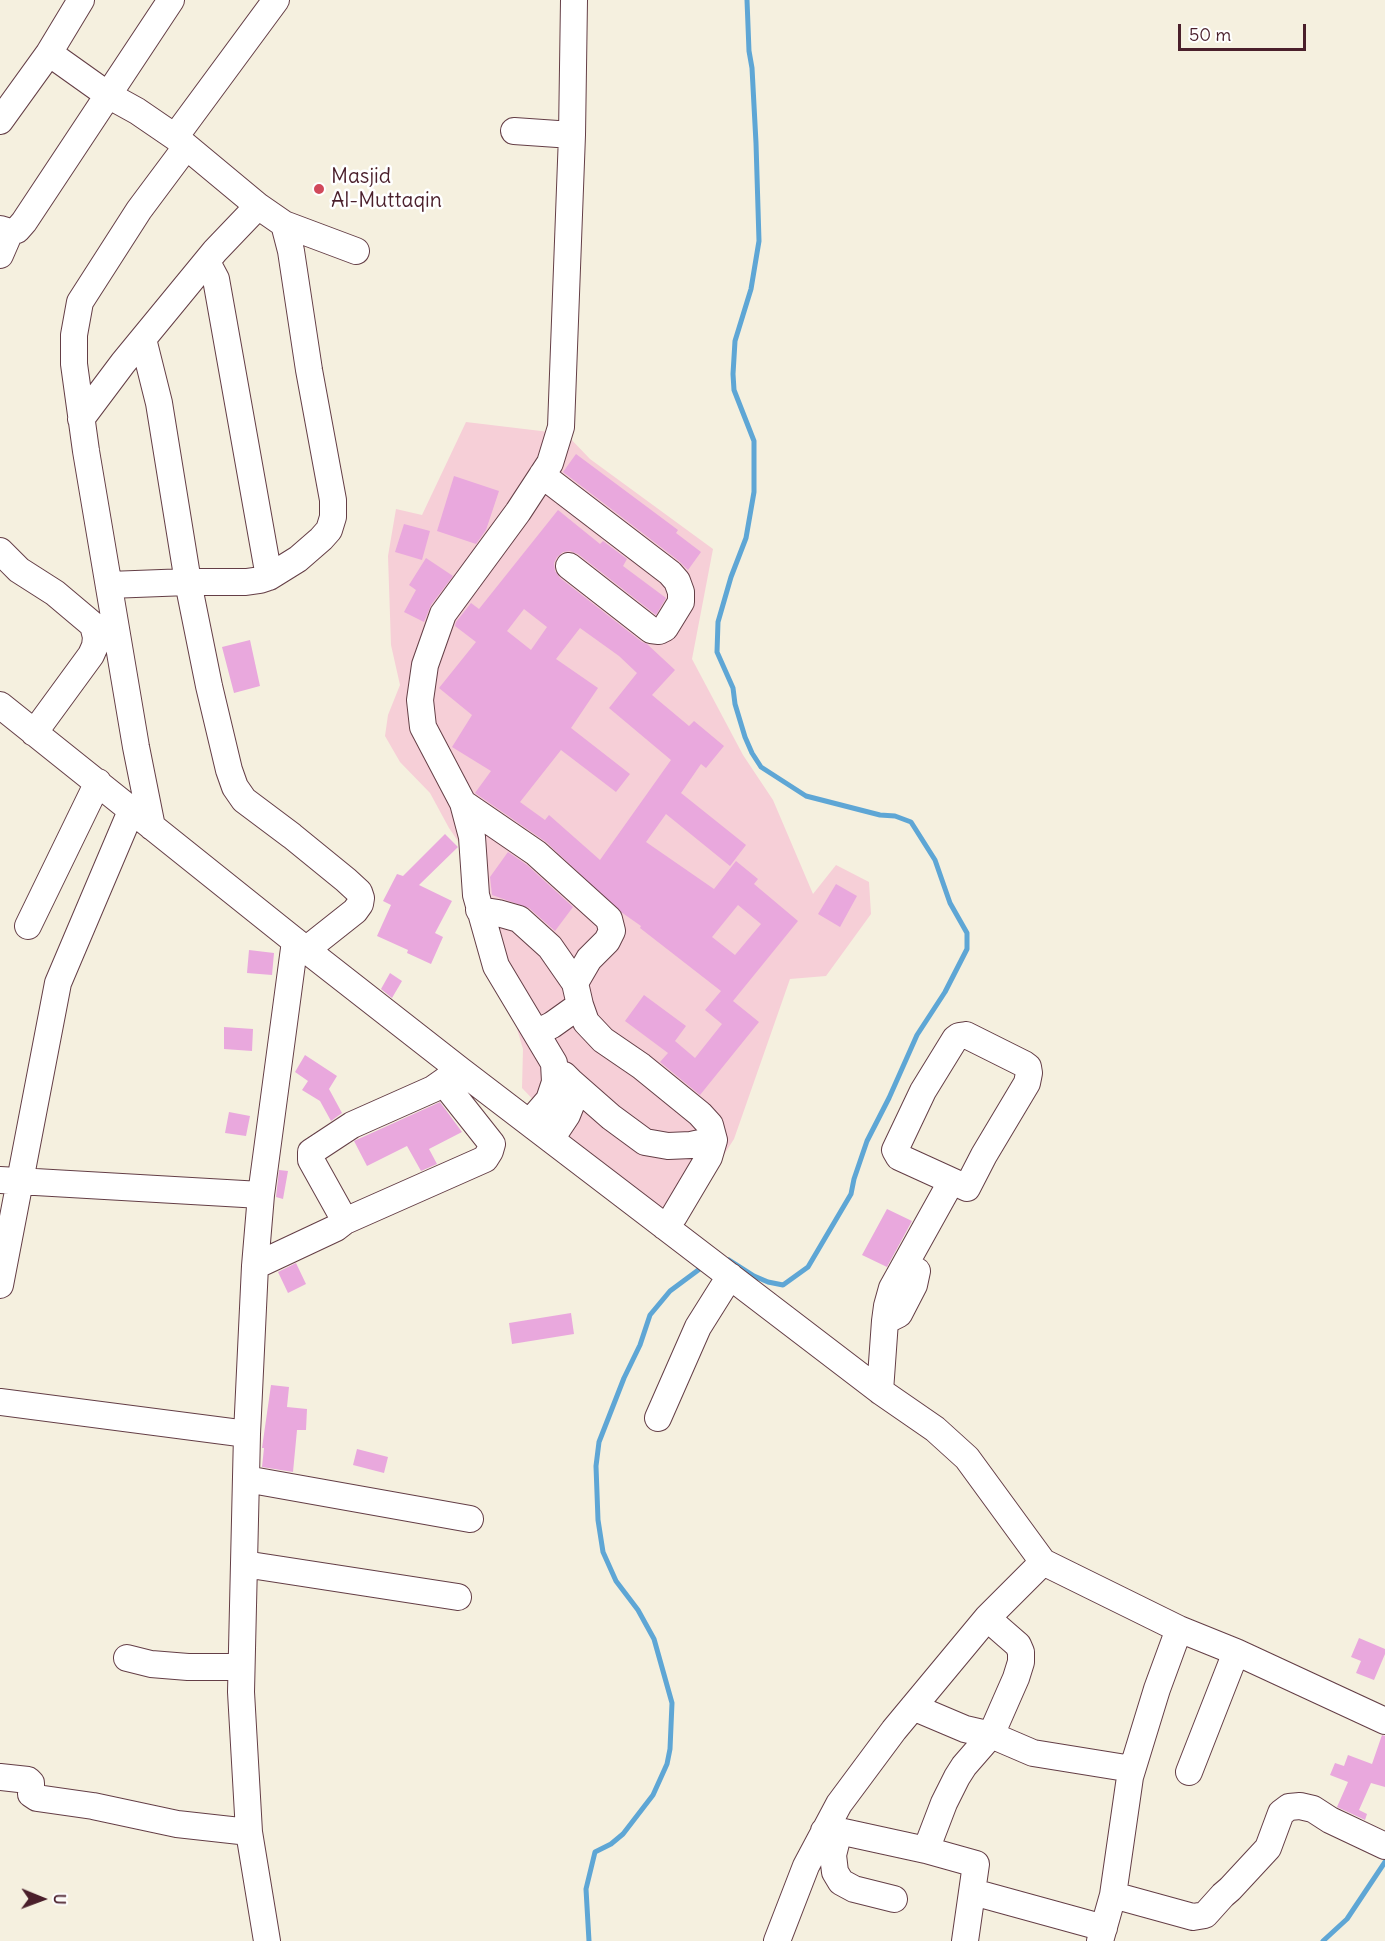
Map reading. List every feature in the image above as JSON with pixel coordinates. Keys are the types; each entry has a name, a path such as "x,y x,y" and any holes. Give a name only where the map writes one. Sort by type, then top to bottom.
{"street":[{"path":"0,121 49,53 81,0"},
{"path":"3,239 17,230 24,222 171,0"},
{"path":"152,827 136,747 81,419 74,364 74,335 80,302 180,142 276,0"},
{"path":"552,1139 567,1115 573,1100 562,1072 536,1034 496,966 479,910 472,837 463,802 423,727 420,700 425,665 443,614 518,512 550,463 561,427 572,135 574,0"},
{"path":"49,53 180,142 258,206 284,224 356,251"},
{"path":"514,131 572,135"},
{"path":"81,419 231,232 258,206"},
{"path":"109,585 260,580 298,559 329,530 333,517 333,500 309,370 291,251 284,224"},
{"path":"207,262 216,279 268,577"},
{"path":"143,339 159,404 188,582 229,770 244,800 292,836 359,892 360,904 355,910 301,945 261,1195 246,1434 241,1692 249,1832 267,1941"},
{"path":"542,475 670,573 677,581 681,592 681,602 665,628 659,631 651,630 569,566"},
{"path":"0,551 19,570 55,593 93,625 96,637 91,655 34,733"},
{"path":"0,705 301,945 452,1076 530,1122 880,1391 935,1429 967,1458 1043,1562 1179,1629 1236,1652 1385,1721"},
{"path":"28,926 98,782"},
{"path":"463,802 536,853 609,919 612,931 607,942 589,959 578,994 552,1025 536,1034"},
{"path":"0,1285 10,1181 58,983 131,811"},
{"path":"479,910 519,919 550,947 578,994 586,1022 603,1040 641,1066 700,1114 710,1125 714,1140 709,1157 665,1227"},
{"path":"966,1035 1024,1064 1028,1067 1029,1073 1027,1083 967,1188 951,1182 899,1157 895,1150 922,1091 955,1038 966,1035"},
{"path":"562,1072 611,1117 645,1142 668,1146 691,1146 714,1140"},
{"path":"530,1122 549,1100 555,1082 562,1072"},
{"path":"345,1221 311,1160 311,1152 352,1125 433,1089 452,1076"},
{"path":"255,1266 336,1228 345,1221 485,1159 492,1144 452,1076"},
{"path":"10,1181 261,1195"},
{"path":"880,1391 885,1321 892,1288 951,1182"},
{"path":"658,1418 698,1327 717,1266"},
{"path":"0,1402 246,1434"},
{"path":"246,1479 470,1519"},
{"path":"894,1899 854,1889 841,1882 835,1872 832,1831 839,1804 894,1730 987,1618 1043,1562"},
{"path":"244,1564 458,1597"},
{"path":"926,1850 944,1803 960,1772 990,1735 1021,1662 1018,1645 987,1618"},
{"path":"972,1892 1102,1935 1113,1895 1132,1769 1179,1629"},
{"path":"1189,1772 1236,1652"},
{"path":"127,1658 151,1664 241,1667"},
{"path":"913,1707 965,1729 990,1735 1033,1753 1132,1769"},
{"path":"0,1777 28,1780 31,1783 32,1794 37,1798 93,1806 177,1824 249,1832"},
{"path":"1113,1895 1193,1917 1205,1915 1268,1848 1281,1813 1289,1807 1300,1806 1312,1809 1384,1845"},
{"path":"832,1831 926,1850 975,1863 977,1866 965,1941"},
{"path":"777,1941 806,1866 832,1831"}],"shaded area":[{"path":"466,422 566,434 590,459 713,549 692,659 743,755 773,800 813,894 836,865 869,882 871,914 826,976 790,979 734,1139 681,1222 566,1134 522,1088 523,1049 464,850 430,793 400,762 385,736 388,715 400,685 391,645 388,556 396,509 422,515"}],"building":[{"path":"576,454 678,530 676,533 701,552 688,570 563,472"},
{"path":"454,476 499,491 486,530 476,544 437,531"},
{"path":"558,510 600,544 603,541 627,559 623,566 666,598 656,615 578,554 570,551 563,552 554,563 555,571 560,578 647,644 675,670 652,695 689,726 694,721 724,746 706,768 701,764 681,793 746,845 730,866 666,814 646,842 714,889 736,861 758,879 754,884 798,921 733,1001 759,1022 700,1095 660,1062 668,1053 625,1021 644,995 686,1026 675,1041 695,1058 722,1024 705,1010 721,991 621,912 546,842 475,793 491,771 452,747 472,715 439,688 476,642 455,626 456,622 471,603 479,609","holes":["524,609 547,627 531,650 507,631","580,628 619,656 637,673 609,708 671,760 600,860 549,815 545,820 520,802 561,750 616,792 630,774 571,728 598,688 556,659","738,905 761,924 735,955 712,937"]},
{"path":"404,524 430,531 422,560 395,552"},
{"path":"426,558 453,576 431,605 424,622 404,612 416,590 409,585"},
{"path":"250,640 260,686 234,693 222,647"},
{"path":"445,834 458,847 419,885 452,901 435,933 443,937 431,964 407,953 408,950 377,936 391,905 383,901 397,874 403,876"},
{"path":"508,852 527,865 573,907 555,931 529,908 492,895 490,877"},
{"path":"836,884 857,896 840,927 818,914"},
{"path":"249,950 274,953 272,975 247,973"},
{"path":"390,973 402,981 392,998 381,989"},
{"path":"224,1027 253,1029 252,1051 224,1049"},
{"path":"305,1055 337,1076 329,1089 342,1113 331,1121 320,1101 302,1090 308,1081 295,1072"},
{"path":"440,1102 462,1132 429,1149 437,1164 421,1171 407,1146 367,1166 354,1141"},
{"path":"229,1112 250,1116 246,1136 225,1133"},
{"path":"279,1170 288,1171 283,1199 276,1197"},
{"path":"887,1209 912,1221 887,1267 862,1255"},
{"path":"296,1263 306,1284 288,1293 278,1272"},
{"path":"571,1313 574,1334 512,1344 509,1323"},
{"path":"271,1385 289,1387 287,1407 307,1409 306,1430 297,1430 293,1472 262,1467 264,1448 262,1448"},
{"path":"357,1449 388,1457 384,1473 353,1465"},
{"path":"1359,1638 1385,1649 1374,1680 1356,1673 1361,1661 1351,1657"},
{"path":"1382,1735 1385,1736 1385,1787 1371,1783 1359,1810 1367,1814 1365,1820 1337,1807 1348,1782 1330,1775 1335,1763 1344,1766 1348,1755 1372,1764"}],"waterway":[{"path":"729,1260 754,1276 783,1285 808,1267 851,1194 867,1141 917,1035 945,992 967,949 967,933 950,903 935,860 911,822 895,816 880,815 806,796 761,767 745,737 735,704 733,688 717,652 718,622 731,577 746,538 754,492 754,441 734,390 733,374 735,341 751,289 759,241 756,143 747,0"},
{"path":"589,1941 586,1889 595,1852 611,1844 623,1834 653,1795 667,1764 672,1703 654,1639 638,1610 616,1581 603,1552 598,1520 596,1466 599,1442 624,1378 640,1345 650,1315 670,1291 705,1265"},
{"path":"1323,1941 1347,1919 1385,1862"}],"place":[{"name":"Masjid Al-Muttaqin","path":"319,189"}]}
